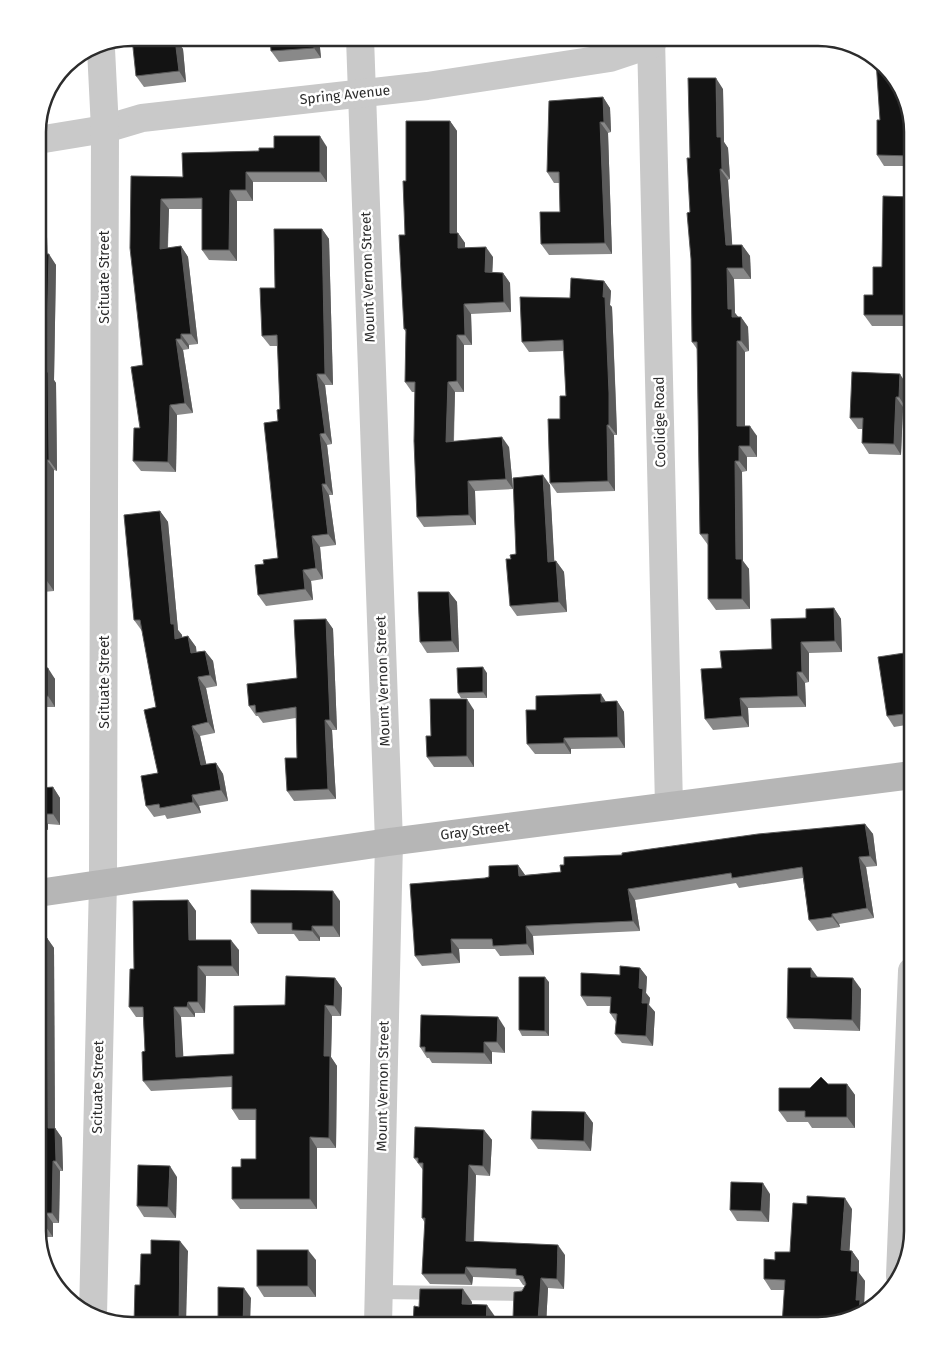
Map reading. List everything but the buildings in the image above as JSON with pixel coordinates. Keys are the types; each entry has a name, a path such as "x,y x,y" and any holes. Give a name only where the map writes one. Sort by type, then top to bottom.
{"street":[{"name":"Mount Vernon Street","path":"360,46 389,842 378,1317"},
{"name":"Spring Avenue","path":"46,139 105,129 142,118 428,86 610,58 640,46"},
{"name":"Coolidge Road","path":"652,46 669,806"},
{"name":"Scituate Street","path":"93,1307 103,882 105,129 101,52"},
{"name":"Gray Street","path":"46,891 389,842 904,776"},
{"path":"903,1243 904,1207"}],"lane":[{"path":"379,1292 525,1294"}]}
